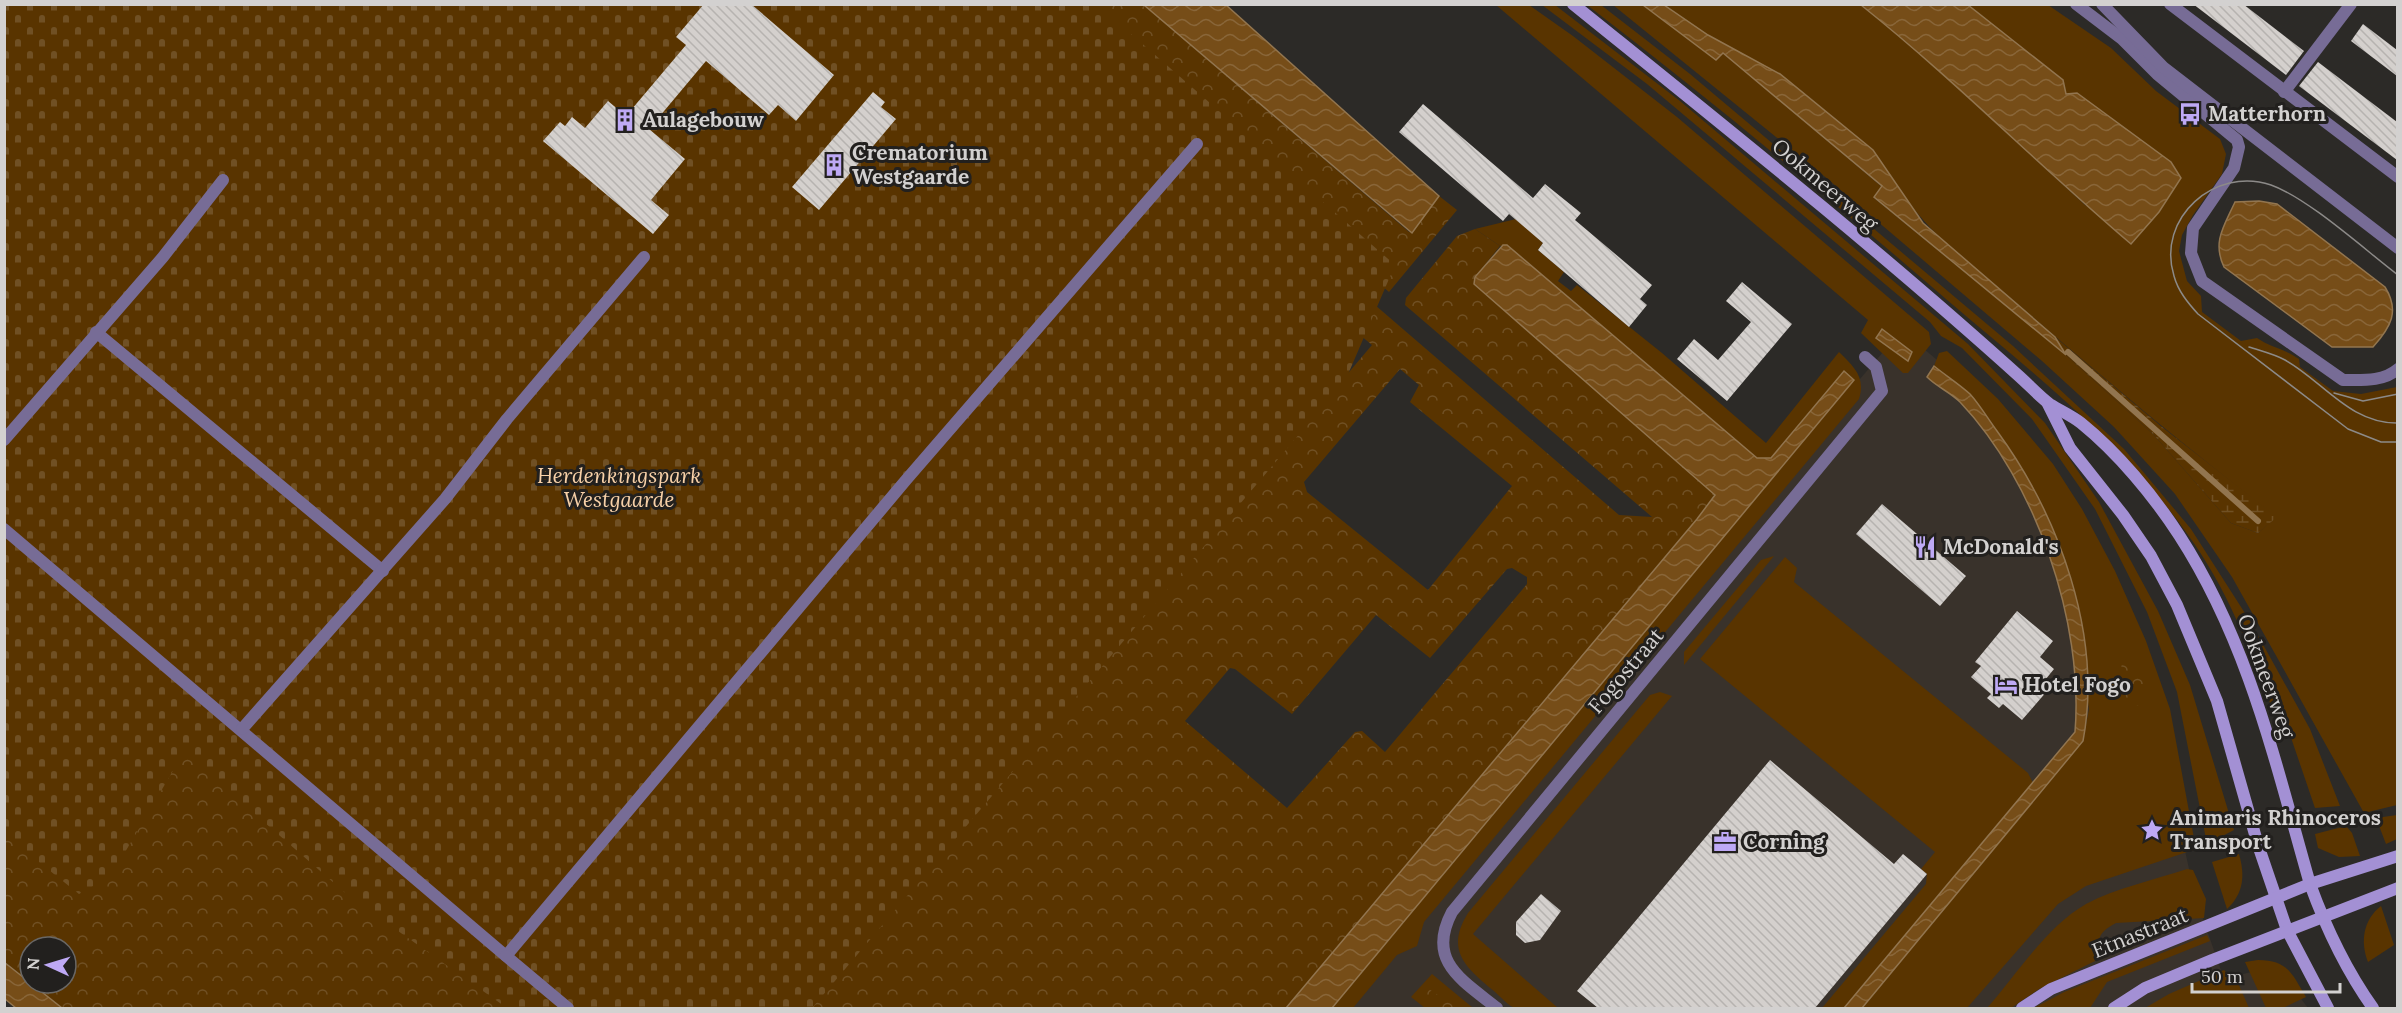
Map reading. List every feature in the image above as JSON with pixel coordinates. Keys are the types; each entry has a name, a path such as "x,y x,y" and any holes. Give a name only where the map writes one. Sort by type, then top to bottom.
{"main road":[{"name":"Ookmeerweg","path":"1572,4 1735,135 1972,334 2048,402 2080,423 2140,484 2179,535 2209,586 2248,672 2310,884 2322,916 2351,975 2373,1008"},
{"name":"Ookmeerweg","path":"2048,402 2070,448 2123,515 2151,556 2177,605 2217,700 2275,898 2287,930 2328,1008"},
{"name":"Etnastraat","path":"2022,1008 2051,989 2275,898 2310,884 2397,856"},
{"path":"2114,1008 2145,988 2397,888"}],"street":[{"path":"2076,4 2122,39 2157,74 2237,140 2239,147 2234,168 2193,228 2191,254 2202,281 2343,380 2390,376 2397,369"},
{"path":"2102,4 2163,67 2397,248"},
{"path":"2170,4 2397,177"},
{"path":"2284,92 2350,4"},
{"path":"506,956 906,480 1197,144"},
{"path":"4,440 163,257 223,180"},
{"path":"242,729 445,499 507,419 644,256"},
{"path":"96,332 383,571"},
{"name":"Fogostraat","path":"1497,1008 1452,968 1442,951 1442,930 1452,912 1882,392 1876,367 1865,357"},
{"path":"4,529 568,1008"}],"shaded area":[{"path":"1902,330 1972,390 2043,468 2184,846 2195,896 2224,979 2255,971 2296,992 2308,1008 1320,1008"}],"green space":[{"name":"Herdenkingspark Westgaarde","path":"5,5 1098,5 1395,265 1346,379 812,1008 507,1008 350,897 184,752 111,876 79,894 5,835"},
{"path":"1058,5 1144,5 1409,232 1412,232 1439,196 1457,210 1389,292"},
{"path":"1496,5 1529,5 1573,36 1677,117 1929,332 1931,344 1908,373 1903,373 1861,333 1868,320"},
{"path":"1542,5 1555,5 1680,101 1968,344 2045,423 2099,502 2158,611 2190,685 2234,830 2207,844 2177,692 2147,612 2095,509 2032,419 1962,348 1941,336 1930,322 1647,84"},
{"path":"1587,5 1601,5 1690,74 2013,346 2124,449 2191,529 2250,621 2310,729 2340,806 2315,808 2286,723 2279,726 2242,631 2220,586 2193,542 2167,507 2109,442 2045,383 1858,224 1724,113"},
{"path":"1613,5 1643,5 1716,60 1723,53 1882,187 1874,198 2066,355 2153,434 2231,523 2258,533 2276,517 2211,466 1959,255 1930,227 1905,197 1708,35 1664,5 1861,5 1915,48 2086,206 2063,80 1968,5 2048,5 2111,48 2156,91 2220,139 2226,154 2222,174 2193,215 2182,235 2179,251 2187,281 2201,296 2202,312 2241,341 2257,338 2299,359 2300,367 2333,391 2361,394 2397,387 2397,805 2364,813 2232,577 2175,494 2114,427 2042,361 1824,176"},
{"path":"1516,219 1543,243 1538,250 1564,272 1558,281 1571,291 1577,285 1662,353 1766,443 1839,352 1860,378 1861,391 1859,399 1424,922 1417,946 1397,955 1353,1008 1332,1008 1657,617 1843,372 1771,459 1757,458 1507,245 1500,246 1475,229"},
{"path":"1475,229 1500,246 1475,277 1474,284 1715,494 1697,519 1286,1008 810,1008 1372,345 1348,325 1375,305 1619,515 1652,517 1405,305 1406,298 1457,236","holes":["1400,369 1419,385 1410,402 1512,486 1428,590 1307,492 1304,482","1512,568 1527,577 1527,584 1385,752 1362,731 1355,732 1287,808 1185,721 1230,668 1235,669 1292,714 1376,615 1430,658 1507,569"]},
{"path":"2055,337 2162,427 2277,517 2258,533 2231,523 2153,434 2066,355"},
{"path":"1947,351 1998,399 2053,464 2082,509 2115,571 2146,641 2170,709 2196,849 2086,886 2058,904 1967,1008 1862,1008 2083,741 2089,709 2065,558 1970,395 1934,366 1939,353"},
{"path":"1774,556 1684,665 1684,652 1761,560"},
{"path":"1785,557 1797,568 1794,582 2028,773 2033,783 1844,1008 1822,1008 1926,884 1927,874 1921,869 1935,852 1700,659"},
{"path":"4,579 514,1008 62,1008 46,995 78,995 78,935 18,935 18,972 5,962"},
{"path":"2121,655 2146,666 2150,687 2139,706 2123,706"},
{"path":"1660,692 1672,696 1473,934 1558,1008 1531,1010 1513,1007 1467,966 1458,948 1461,926 1468,913 1650,695"},
{"path":"2397,815 2397,839 2386,844 2376,818"},
{"path":"2346,826 2352,833 2360,856 2339,857 2318,848 2315,834"},
{"path":"2239,854 2242,883 2237,897 2227,909 2212,862"},
{"path":"2187,869 2193,870 2206,899 2204,918 2116,923 2102,934 2097,960 2039,989 2011,1008 1987,1008 2045,938 2071,914 2110,893"},
{"path":"2381,906 2394,945 2368,962 2364,947 2365,932 2370,918"},
{"path":"2207,935 2210,941 2107,982 2090,1008 2034,1008 2064,992"},
{"path":"2258,960 2283,966 2293,975 2306,997 2283,1008 2266,1008 2245,962"},
{"path":"2224,970 2238,983 2249,1008 2145,1008 2169,994"},
{"path":"1432,974 1473,1008 1425,1008 1411,997"},
{"path":"1424,986 1458,1008 1431,1008 1422,1003"}],"water":[{"path":"1144,5 1226,5 1439,196 1412,233"},
{"path":"1643,5 1664,5 1708,35 1780,74 1873,150 1923,223 2055,337 2066,355 1874,197 1882,186 1723,53 1716,60"},
{"path":"1861,5 1968,5 2063,80 2066,94 2077,93 2171,162 2181,178 2159,212 2131,244 1930,63"},
{"path":"2259,201 2277,204 2385,287 2390,296 2393,311 2389,326 2373,347 2332,347 2224,267 2219,242 2235,202"},
{"path":"1503,245 1507,245 1757,458 1771,458 1844,371 1854,380 1332,1008 1286,1008 1715,495 1474,284 1475,277"},
{"path":"1882,329 1912,352 1908,361 1876,338"},
{"path":"1934,366 1970,394 1981,407 2019,464 2057,538 2071,578 2081,619 2087,660 2088,701 2083,741 1862,1008 1844,1008 2075,732 2076,690 2072,645 2063,600 2049,556 2032,513 2011,472 1987,435 1960,402 1927,377"},
{"path":"4,962 18,973 18,995 46,995 62,1008 16,1008 5,999"}],"building":[{"name":"Aulagebouw","path":"704,4 751,4 834,75 796,121 778,105 769,115 706,61 649,129 685,159 651,200 669,215 653,234 543,141 560,122 565,126 572,117 585,128 608,101 626,116 686,45 676,37"},
{"path":"2193,4 2243,4 2304,51 2286,75"},
{"path":"2363,24 2397,50 2397,76 2351,41"},
{"path":"2318,62 2397,122 2397,160 2299,86"},
{"name":"Crematorium Westgaarde","path":"873,92 885,102 881,107 896,119 819,210 792,187"},
{"path":"1423,104 1533,198 1545,184 1581,213 1575,220 1652,285 1640,299 1647,305 1629,327 1538,250 1543,243 1509,214 1503,221 1399,132"},
{"path":"1742,282 1792,324 1727,401 1677,359 1694,339 1718,360 1751,322 1726,301"},
{"path":"1882,504 1966,576 1940,606 1856,534"},
{"path":"2017,611 2053,641 2040,657 2054,669 2041,685 2048,690 2022,720 2003,704 1999,708 1987,698 1991,694 1971,677 1981,666 1975,662"},
{"path":"1770,760 1894,864 1903,854 1927,874 1815,1008 1598,1008 1577,991"},
{"path":"1541,894 1561,911 1540,940 1525,943 1516,935 1516,922"}],"waterway":[{"path":"2068,352 2258,521"}],"tram line":[{"path":"2398,275 2302,201 2271,185 2250,181 2230,183 2211,190 2195,202 2182,217 2174,235 2171,255 2178,287 2198,314 2348,429 2381,442 2398,442"},
{"path":"2249,347 2285,360 2338,400 2365,417 2398,423"},
{"path":"2334,393 2363,401 2398,394"}],"place":[{"name":"Matterhorn","path":"2190,114"},
{"name":"Aulagebouw","path":"625,120"},
{"name":"Crematorium Westgaarde","path":"834,165"},
{"name":"McDonald's","path":"1925,547"},
{"name":"Hotel Fogo","path":"2006,685"},
{"name":"Animaris Rhinoceros Transport","path":"2152,830"},
{"name":"Corning","path":"1725,842"}]}
